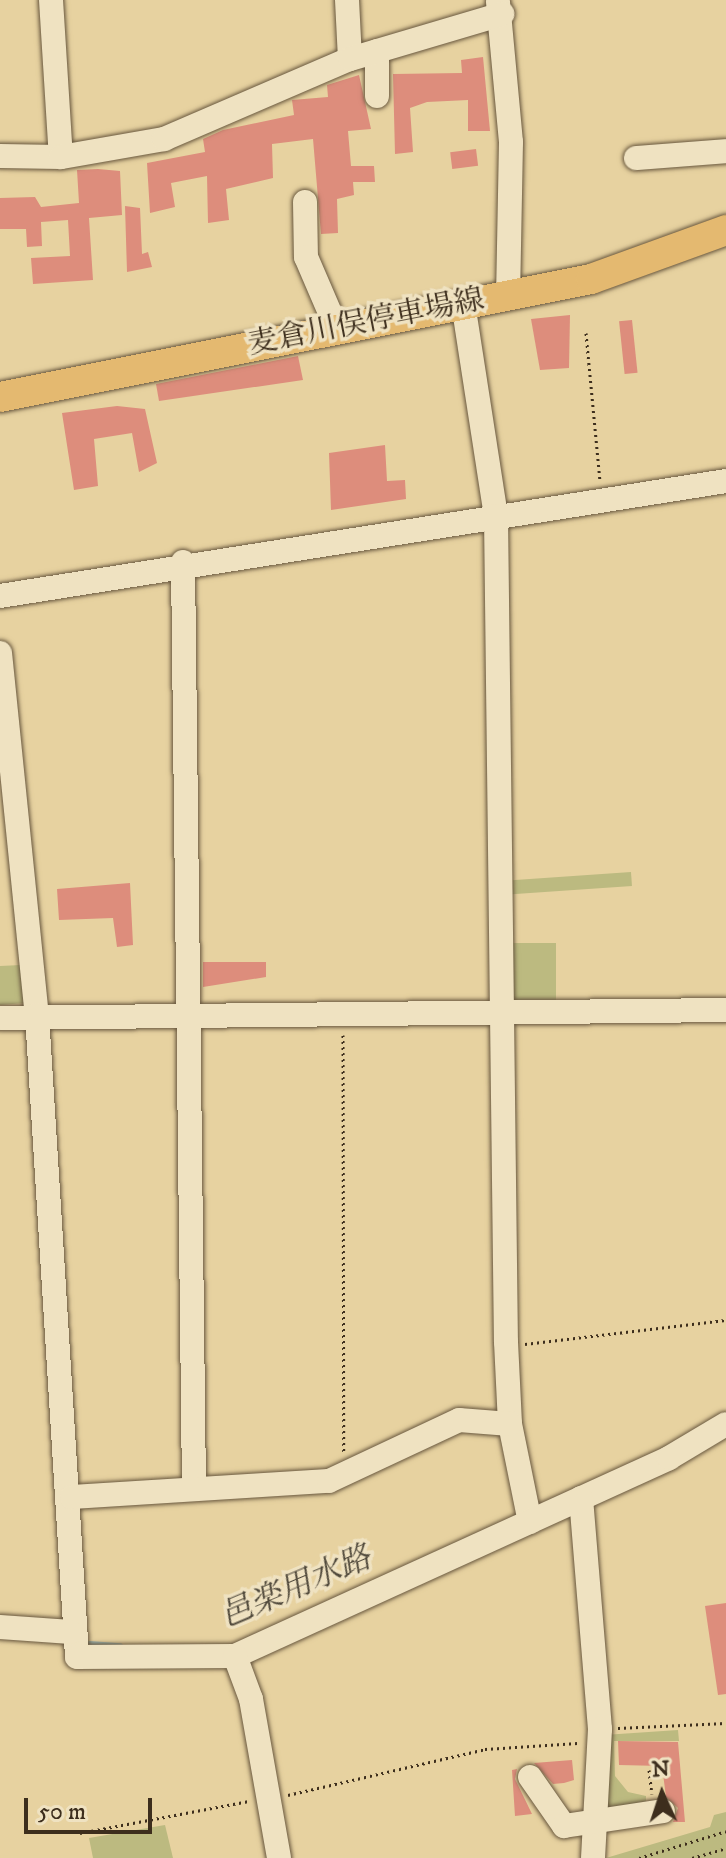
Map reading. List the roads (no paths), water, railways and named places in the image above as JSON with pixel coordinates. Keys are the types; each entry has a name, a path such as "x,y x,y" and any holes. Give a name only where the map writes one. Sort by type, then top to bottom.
{"main road":[{"name":"麦倉川俣停車場線","path":"0,397 591,279 726,230"}],"street":[{"path":"51,0 61,157"},
{"path":"347,0 350,59"},
{"path":"0,156 61,157 195,128 350,59 500,7 511,142 508,295"},
{"path":"377,51 377,96"},
{"path":"636,158 726,151"},
{"path":"305,202 306,257 337,329"},
{"path":"463,303 496,516 499,1011 506,1346 510,1424 530,1522"},
{"path":"0,596 183,562 726,481"},
{"path":"183,562 194,1489"},
{"path":"0,653 37,1015 72,1497 71,1632 77,1657 235,1656 581,1498 726,1424"},
{"path":"0,1018 189,1012 726,1010"},
{"path":"72,1497 344,1474 459,1420 510,1424"},
{"path":"581,1498 598,1735 593,1858"},
{"path":"0,1627 71,1632"},
{"path":"235,1656 251,1699 279,1858"},
{"path":"530,1777 564,1826 663,1811"}],"waterway":[{"name":"邑楽用水路","path":"89,1643 120,1645"}]}
